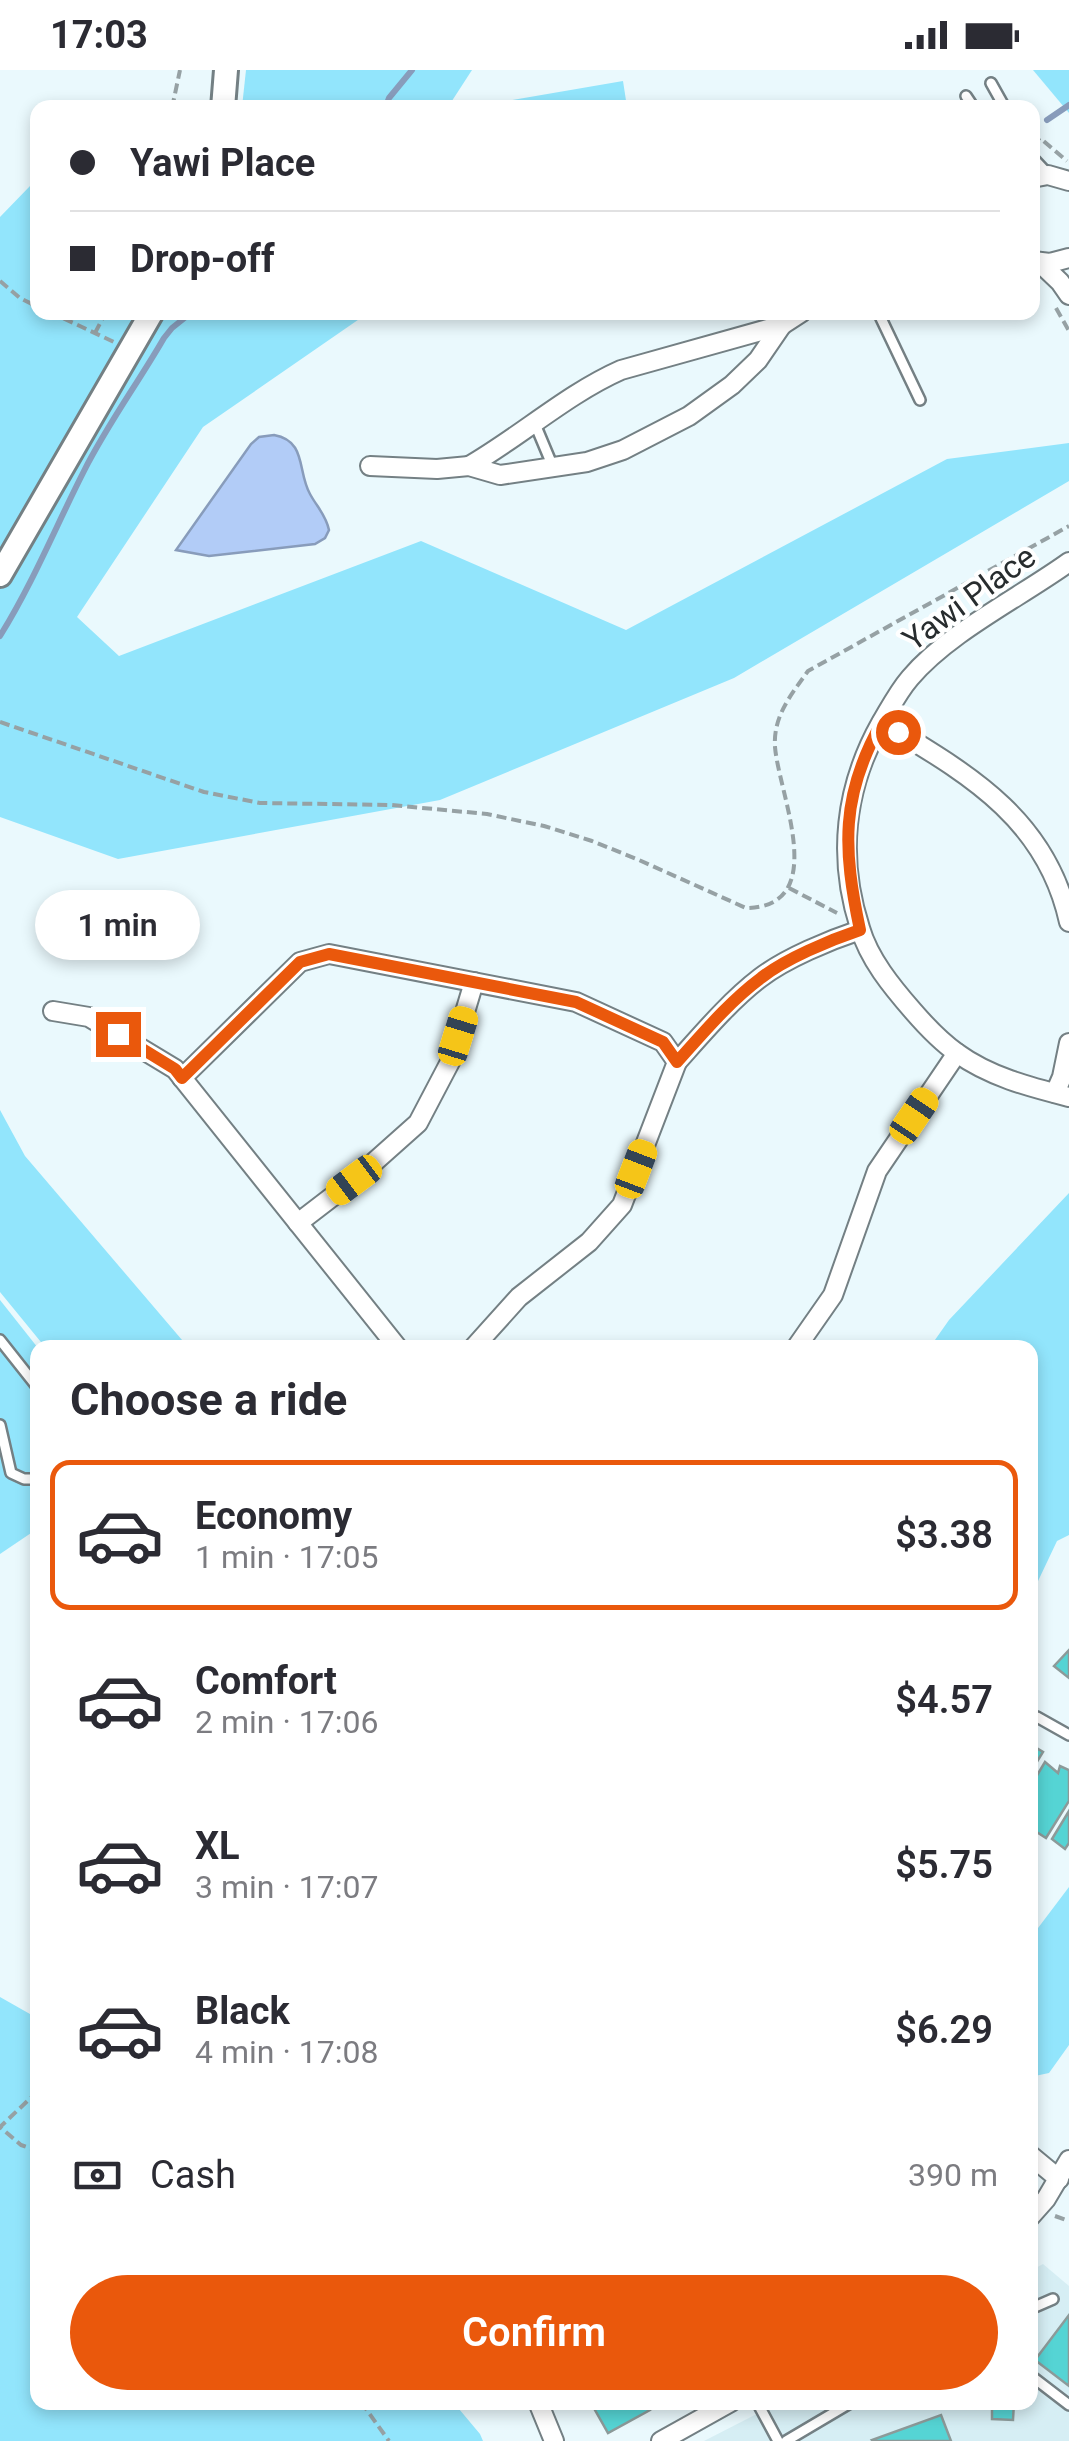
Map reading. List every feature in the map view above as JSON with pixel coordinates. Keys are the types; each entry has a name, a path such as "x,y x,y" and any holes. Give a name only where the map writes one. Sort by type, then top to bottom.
{"street":[{"path":"224,100 226,70"},
{"path":"1040,176 1069,181"},
{"path":"1040,262 1069,258"},
{"path":"1040,264 1060,282 1061,298"},
{"path":"0,576 147,320"},
{"path":"469,466 596,382 621,370 782,326 791,320"},
{"path":"370,466 469,466 500,475 587,462 623,450 689,416 732,385 758,360 782,326"},
{"name":"Yawi Place","path":"1062,1095 1002,1077 957,1053 928,1028 879,967 860,930 847,850 854,781 867,748 910,677 937,652 1066,570"},
{"path":"882,722 952,764 1009,810 1030,836 1053,876 1069,922"},
{"path":"480,1340 519,1297 590,1242 622,1205 677,1062 707,1029 762,977 828,941 860,930"},
{"path":"182,1078 300,962 329,954 576,1002 663,1042 677,1062"},
{"path":"298,1223 418,1123 450,1062 474,982"},
{"path":"53,1012 88,1017 175,1069 392,1340"},
{"path":"1062,1095 1069,1043"},
{"path":"802,1340 833,1295 876,1171 957,1053"},
{"path":"1038,2208 1069,2160"},
{"path":"1038,2162 1059,2179"},
{"path":"541,2410 554,2441"},
{"path":"661,2441 717,2410"}],"lane":[{"path":"991,83 1000,100"},
{"path":"966,96 969,100"},
{"path":"882,320 920,400"},
{"path":"534,424 554,468"},
{"path":"0,1340 30,1378"},
{"path":"0,1426 11,1473 30,1479"},
{"path":"1038,1718 1069,1735"},
{"path":"1038,2306 1053,2299"},
{"path":"1038,2381 1069,2405"},
{"path":"761,2410 778,2441"},
{"path":"786,2441 838,2410"}],"path":[{"path":"174,100 180,70"},
{"path":"1040,138 1069,162"},
{"path":"0,281 30,302"},
{"path":"1061,298 1069,331"},
{"path":"67,320 130,350"},
{"path":"95,333 102,320"},
{"path":"0,722 204,792 260,803 392,805 468,812 544,826 639,860 746,908 760,908 774,902 789,888 795,865 775,744 782,707 808,671 1069,526"},
{"path":"789,888 837,913"},
{"path":"30,2099 0,2127 30,2148"},
{"path":"367,2410 388,2441"}],"shaded area":[{"path":"246,70 472,70 453,100 243,100"},
{"path":"1033,70 1069,70 1069,113"},
{"path":"623,81 626,100 512,100"},
{"path":"30,186 30,320 358,320 203,427 77,617 119,656 421,541 626,630 947,459 1069,443 1069,481 734,678 440,800 118,859 0,817 0,217"},
{"path":"274,435 292,444 300,458 306,485 328,525 325,538 315,544 209,556 176,550 251,444 259,437"},
{"path":"0,1110 25,1156 182,1340 39,1340 0,1292"},
{"path":"1069,1193 1069,1535 1057,1541 1038,1581 1038,1340 935,1340 949,1320"},
{"path":"0,1300 32,1340 30,1534 0,1554"},
{"path":"1069,1887 1069,2045 1049,2073 1038,2075 1038,1928"},
{"path":"0,1997 30,2014 30,2410 460,2410 483,2441 0,2441"},
{"path":"1043,2264 1069,2286 1069,2441 704,2441 764,2410 1038,2410 1038,2267"}],"building":[{"path":"1069,1650 1069,1678 1054,1666"},
{"path":"1045,1762 1058,1773 1060,1766 1069,1770 1069,1801 1046,1838 1038,1833 1038,1774"},
{"path":"1069,1811 1069,1843 1065,1849 1052,1839"},
{"path":"1069,2315 1069,2386 1038,2362 1038,2356"},
{"path":"595,2410 650,2410 608,2433"},
{"path":"992,2410 1014,2410 1013,2420 992,2419"},
{"path":"941,2415 951,2441 872,2440"}],"waterway":[{"path":"388,100 412,70"},
{"path":"1047,120 1069,105"},
{"path":"0,636 103,437 164,338 182,320"}],"route":[{"path":"118,1034 175,1069 182,1078 300,962 329,954 576,1002 663,1042 677,1062 762,977 828,941 860,930 847,850 854,781 882,722 898,732"}]}
